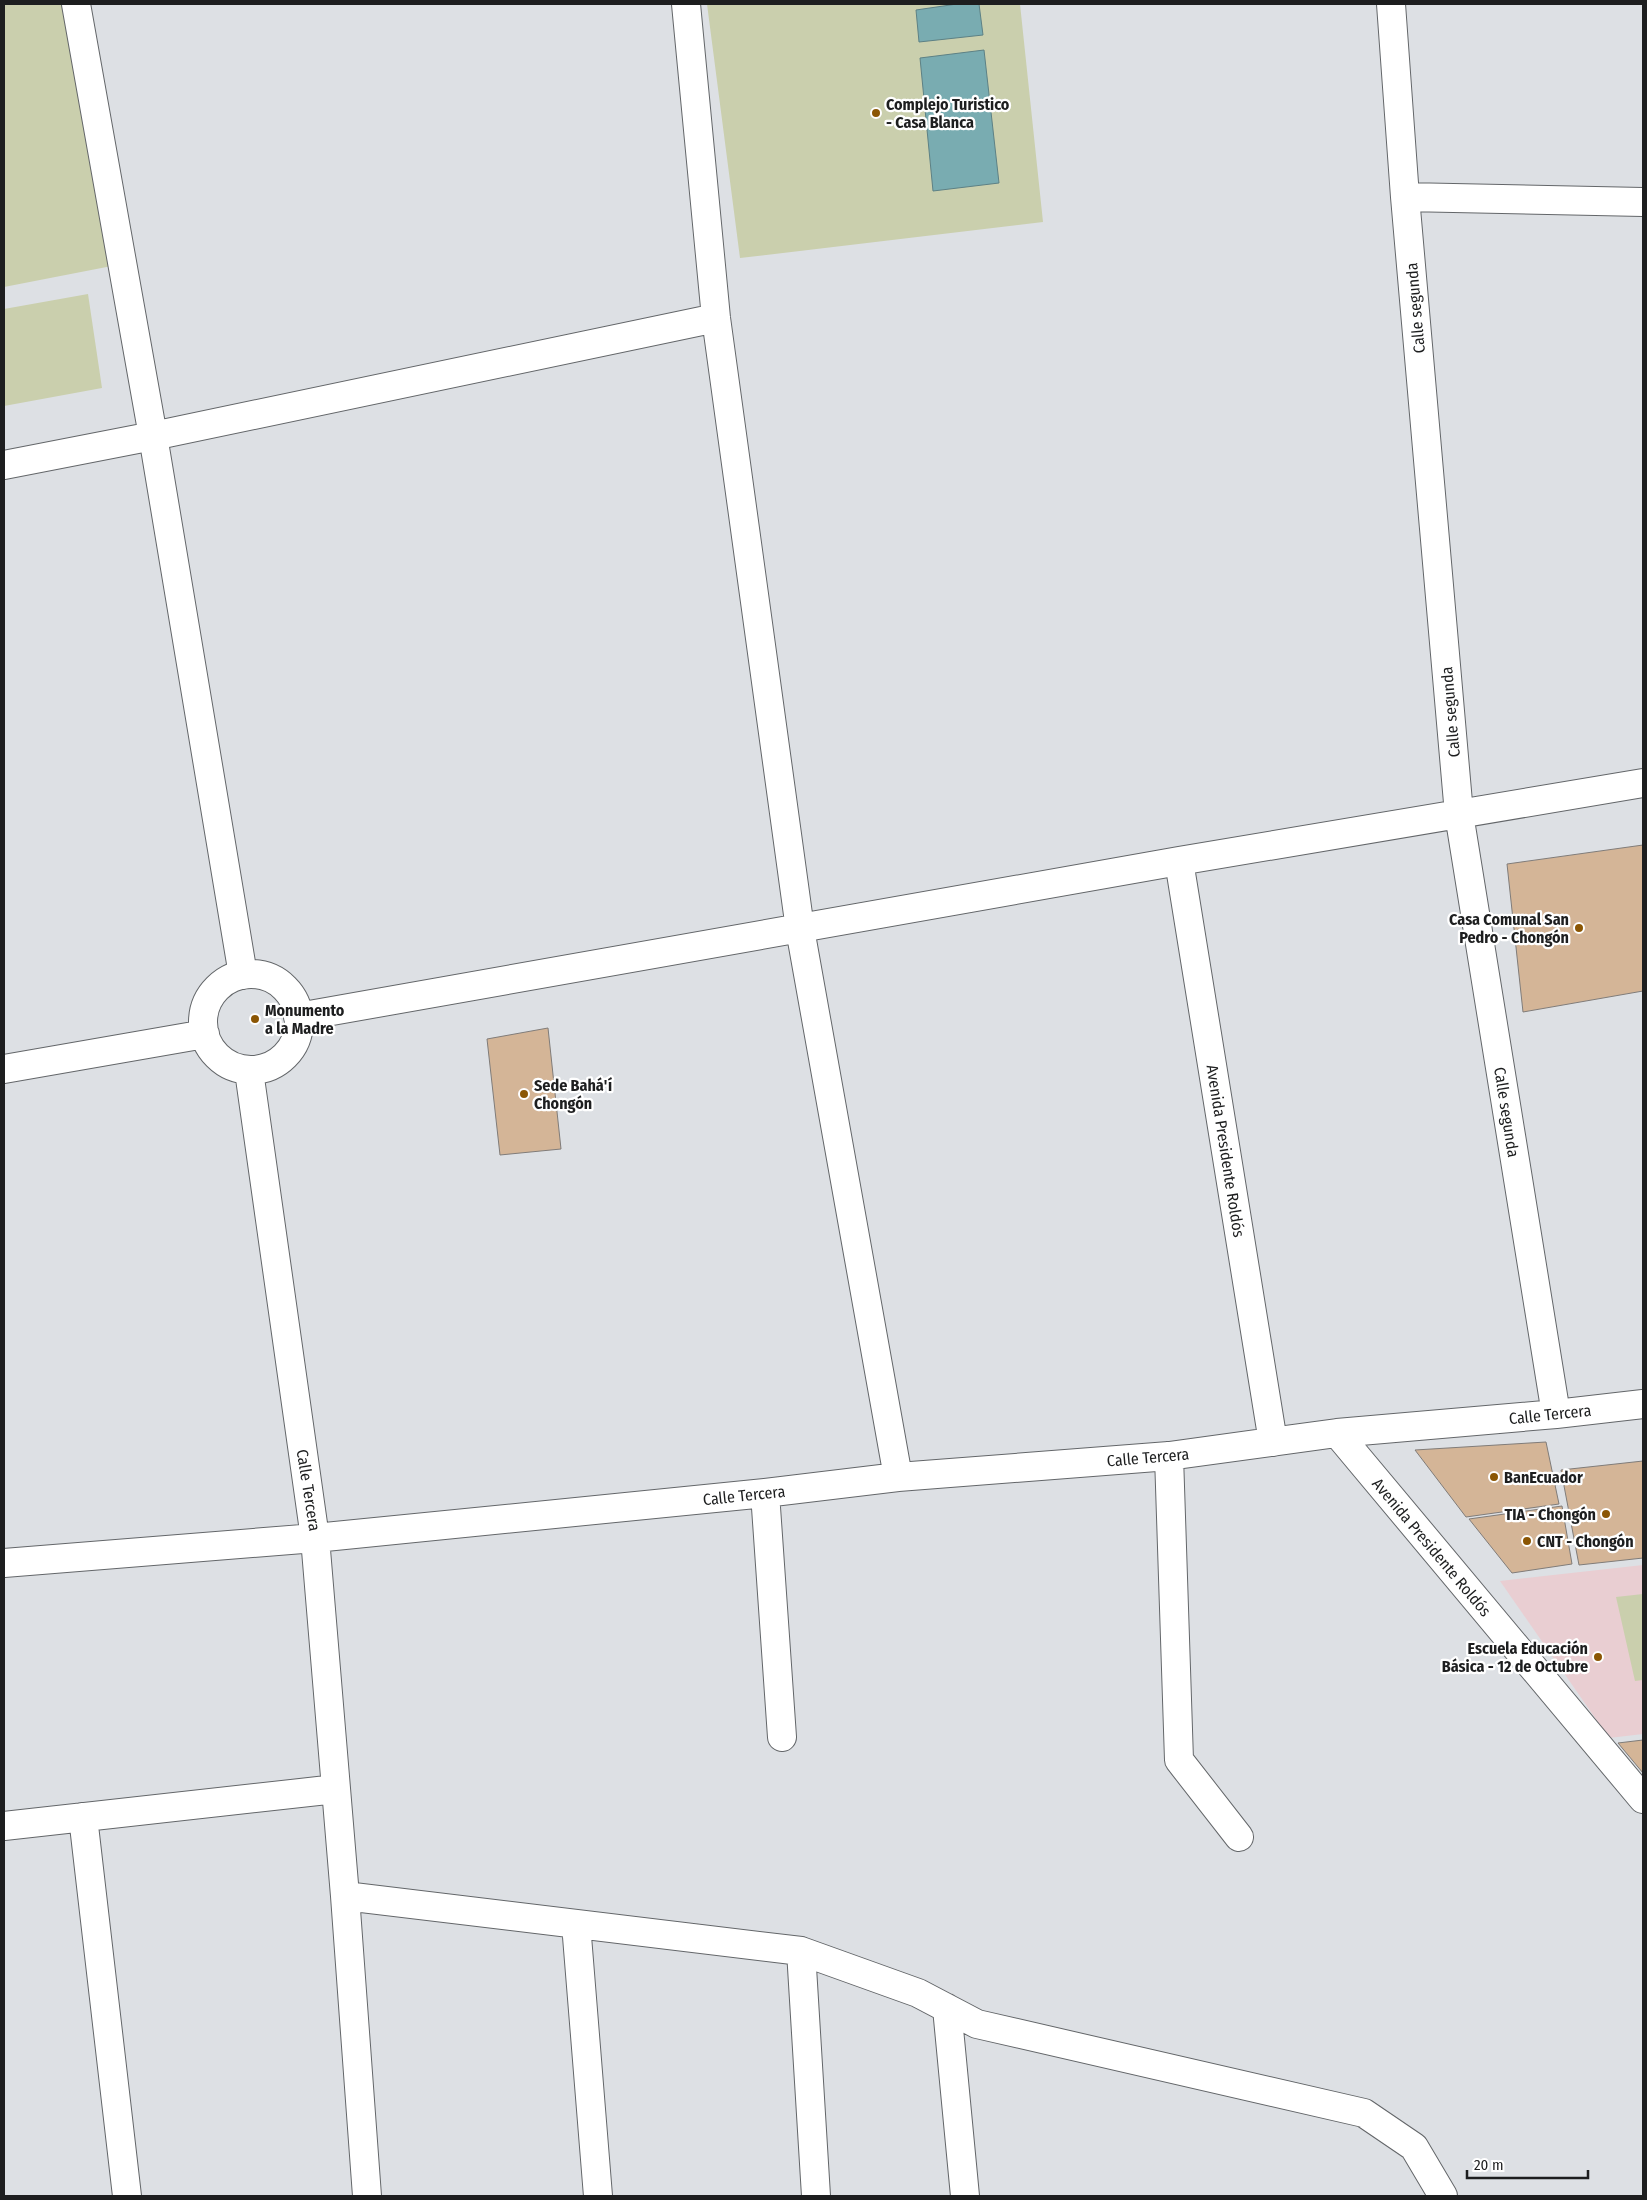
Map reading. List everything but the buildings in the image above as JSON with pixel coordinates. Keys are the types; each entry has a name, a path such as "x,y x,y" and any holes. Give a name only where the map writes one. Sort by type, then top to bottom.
{"street":[{"path":"76,4 152,436 243,974"},
{"path":"686,4 716,318 800,929 898,1477"},
{"name":"Calle segunda","path":"1391,4 1405,197 1460,814 1556,1414"},
{"path":"1405,197 1643,202"},
{"path":"4,465 152,436 716,318"},
{"path":"298,1017 1179,861 1643,783"},
{"name":"Avenida Presidente Roldós","path":"1179,861 1273,1442"},
{"path":"243,974 263,975 281,984 294,1001 298,1017 296,1041 284,1058 266,1068 249,1071 232,1066 218,1056 207,1042 203,1025 205,1008 213,992 226,980 243,974"},
{"path":"4,1069 205,1034"},
{"name":"Calle Tercera","path":"249,1071 315,1538 765,1493 898,1477 1169,1456 1336,1433 1556,1414 1643,1404"},
{"name":"Avenida Presidente Roldós","path":"1336,1433 1643,1799"},
{"path":"1169,1456 1179,1760 1239,1836"},
{"path":"765,1493 782,1737"},
{"path":"4,1563 315,1538 345,1896 367,2196"},
{"path":"4,1826 336,1789"},
{"path":"83,1816 127,2196"},
{"path":"345,1896 801,1951 918,1993 977,2024 1364,2113 1414,2147 1443,2196"},
{"path":"576,1924 598,2196"},
{"path":"801,1951 816,2196"},
{"path":"947,2008 965,2196"}],"shaded area":[{"name":"Escuela Educación Básica - 12 de Octubre","path":"1643,1565 1643,1734 1609,1738 1500,1581"}],"green space":[{"path":"4,4 76,4 122,264 4,287"},
{"name":"Complejo Turistico - Casa Blanca","path":"707,4 1020,4 1043,222 740,258"},
{"path":"88,294 102,388 4,406 4,309"},
{"path":"1643,1594 1643,1680 1635,1681 1616,1597"}],"water":[{"path":"957,4 979,4 983,35 919,42 916,10"},
{"path":"984,50 999,183 933,191 920,58"}],"place":[{"name":"Complejo Turistico - Casa Blanca","path":"876,113"},
{"name":"Casa Comunal San Pedro - Chongón","path":"1579,928"},
{"name":"Monumento a la Madre","path":"255,1019"},
{"name":"Sede Bahá'í Chongón","path":"524,1094"},
{"name":"BanEcuador","path":"1494,1477"},
{"name":"TIA - Chongón","path":"1606,1514"},
{"name":"CNT - Chongón","path":"1527,1541"},
{"name":"Escuela Educación Básica - 12 de Octubre","path":"1598,1657"}]}
